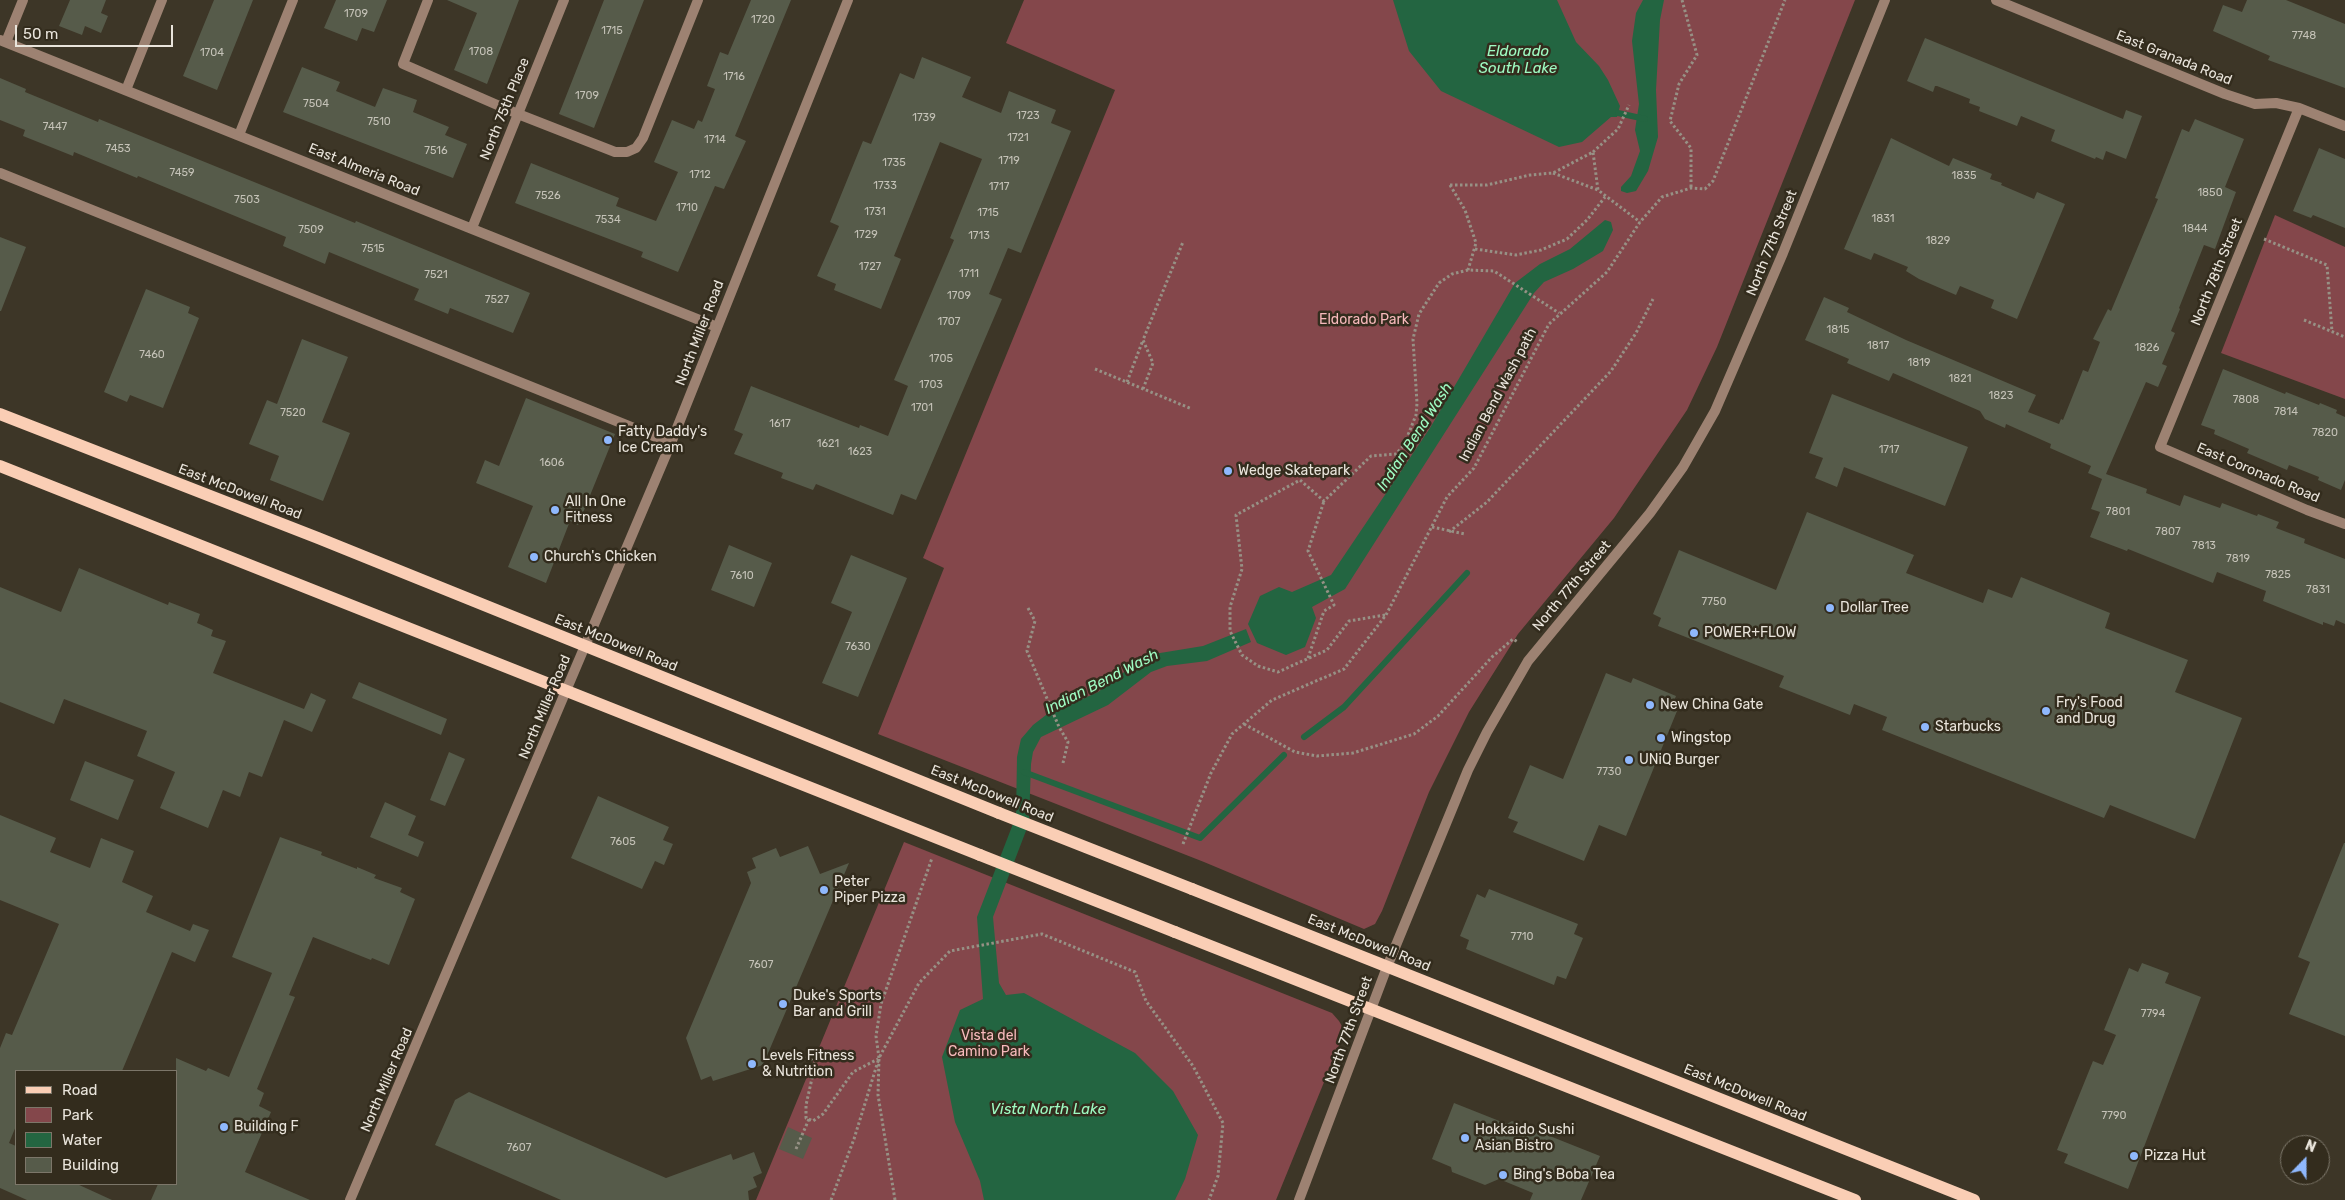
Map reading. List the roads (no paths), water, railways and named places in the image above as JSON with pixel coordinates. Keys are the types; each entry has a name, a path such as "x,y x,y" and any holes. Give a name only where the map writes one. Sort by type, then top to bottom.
{"main road":[{"name":"East McDowell Road","path":"0,414 1974,1200"},
{"path":"0,466 1855,1200"}],"street":[{"path":"3,41 23,0"},
{"path":"126,90 162,0"},
{"path":"239,135 293,0"},
{"path":"428,0 403,64 518,114 615,152 632,151 642,138 698,0"},
{"name":"North 75th Place","path":"472,228 564,0"},
{"name":"North Miller Road","path":"350,1200 568,690 671,443 848,0"},
{"name":"North 77th Street","path":"1299,1200 1387,967 1468,770 1487,732 1528,661 1650,513 1683,467 1715,411 1783,254 1885,0"},
{"name":"East Granada Road","path":"1996,0 2225,94 2255,104 2276,103 2299,108 2345,126"},
{"name":"East Almeria Road","path":"3,41 717,327"},
{"name":"North 78th Street","path":"2160,447 2299,108"},
{"path":"0,173 671,443"},
{"name":"East Coronado Road","path":"2160,447 2345,524"}],"water":[{"name":"Eldorado South Lake","path":"1393,0 1557,0 1576,42 1599,66 1608,80 1620,106 1617,117 1611,117 1582,142 1559,147 1441,91 1409,51"},
{"path":"1643,0 1664,0 1660,20 1656,90 1658,137 1648,171 1636,191 1627,193 1621,191 1621,187 1631,176 1640,151 1635,130 1639,104 1632,41 1636,13"},
{"path":"1605,220 1611,222 1613,230 1603,251 1573,269 1544,282 1534,293 1345,589 1312,607 1316,618 1305,647 1286,655 1257,643 1248,624 1260,596 1279,587 1292,592 1331,575 1430,428 1515,283 1540,264 1570,249"},
{"name":"Vista North Lake","path":"1246,629 1251,642 1207,661 1167,666 1151,672 1108,705 1041,737 1033,752 1031,764 1029,823 993,917 999,983 1006,995 1024,993 1135,1053 1173,1091 1198,1135 1185,1179 1175,1200 984,1200 980,1181 955,1122 942,1057 960,1010 983,999 977,917 1016,816 1017,757 1021,739 1033,725 1046,715 1098,692 1132,666 1154,654 1203,646"}],"waterway":[{"path":"1618,113 1645,119"},
{"path":"1304,737 1344,707 1467,573"},
{"path":"1024,772 1200,838 1284,755"}],"place":[{"name":"Fatty Daddy's Ice Cream","path":"608,440"},
{"name":"Wedge Skatepark","path":"1228,471"},
{"name":"All In One Fitness","path":"555,510"},
{"name":"Church's Chicken","path":"534,557"},
{"name":"Dollar Tree","path":"1830,608"},
{"name":"POWER+FLOW","path":"1694,633"},
{"name":"New China Gate","path":"1650,705"},
{"name":"Fry's Food and Drug","path":"2046,711"},
{"name":"Starbucks","path":"1925,727"},
{"name":"Wingstop","path":"1661,738"},
{"name":"UNiQ Burger","path":"1629,760"},
{"name":"Peter Piper Pizza","path":"824,890"},
{"name":"Duke's Sports Bar and Grill","path":"783,1004"},
{"name":"Levels Fitness & Nutrition","path":"752,1064"},
{"name":"Building F","path":"224,1127"},
{"name":"Hokkaido Sushi Asian Bistro","path":"1465,1138"},
{"name":"Pizza Hut","path":"2134,1156"},
{"name":"Bing's Boba Tea","path":"1503,1175"}],"park label":[{"name":"Eldorado Park","path":"1364,320"},
{"name":"Vista del Camino Park","path":"989,1044"}],"water label":[{"name":"Indian Bend Wash","path":"1415,437"},
{"name":"Indian Bend Wash","path":"1102,682"}]}
